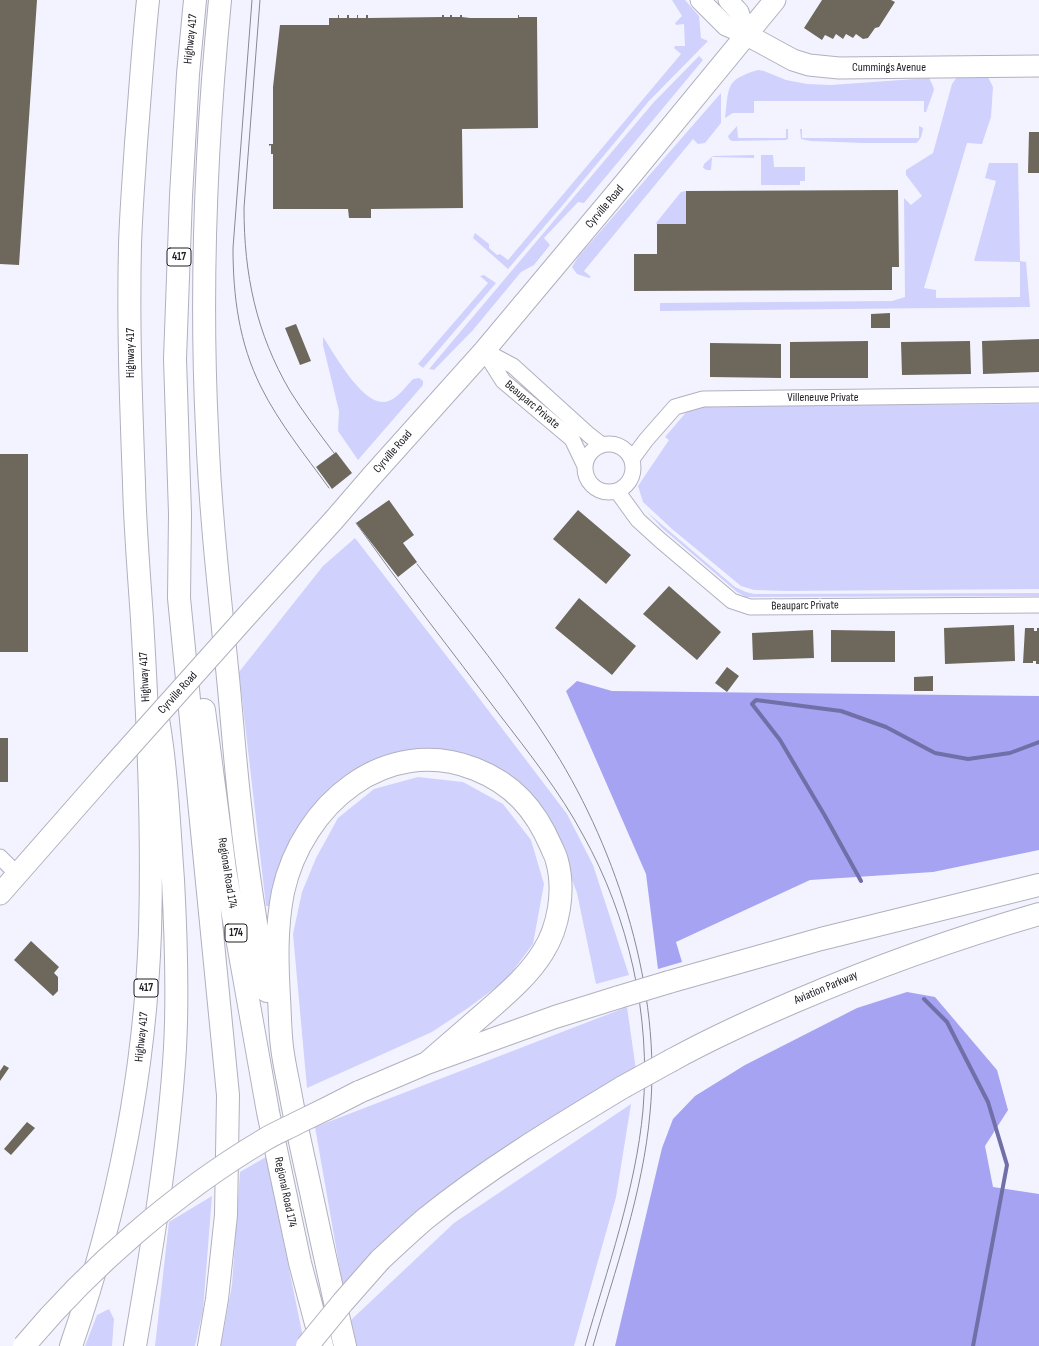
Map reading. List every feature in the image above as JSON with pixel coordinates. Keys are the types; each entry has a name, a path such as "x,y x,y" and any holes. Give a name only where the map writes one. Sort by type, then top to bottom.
{"main road":[{"name":"Highway 417","path":"195,0 188,74 181,196 175,359 180,514 179,598 228,1095 226,1215 217,1299 209,1346"},
{"path":"220,0 212,81 206,197 205,325 207,430 220,599 241,813 256,924 273,1030 282,1047"},
{"name":"Cyrville Road","path":"0,894 108,771 333,522 371,477 484,351 775,0"},
{"name":"Highway 417","path":"71,1346 87,1298 112,1206 130,1122 142,1038 149,951 151,875 146,703 130,382 130,243 148,1"},
{"name":"Cummings Avenue","path":"747,35 793,60 809,65 839,68 1039,66"},
{"name":"Regional Road 174","path":"180,514 193,598 203,700 225,870 268,1112 300,1263 322,1346"},
{"path":"135,1346 163,1165 172,1083 176,1016 176,928 164,753 142,621"},
{"path":"345,1346 300,1145 282,1047 277,967 280,911 287,876 302,844 313,824 332,801 358,780 371,773 413,760 442,760 459,764 486,774 512,790 523,800 533,812 540,824 557,861 560,878 560,897 552,934 545,950 531,969 515,986 427,1063"},
{"path":"24,1346 58,1307 104,1262 186,1192 213,1172 265,1139 359,1092 427,1063 619,996 821,939 1039,885"},
{"name":"Aviation Parkway","path":"307,1346 380,1260 425,1220 494,1168 565,1122 623,1087 723,1033 865,972 950,941 1039,914"}],"street":[{"path":"700,0 726,26 747,35"},
{"path":"728,0 739,12 747,35"},
{"name":"Beauparc Private","path":"484,351 513,366 602,445"},
{"name":"Beauparc Private","path":"484,351 503,381 572,439 585,466"},
{"name":"Villeneuve Private","path":"632,459 646,440 675,407 703,398 1039,395"},
{"path":"611,444 620,446 628,452 632,459 633,470 631,479 625,486 616,491 607,492 598,490 591,484 586,475 585,466 588,457 594,450 602,445 611,444"},
{"name":"Beauparc Private","path":"616,491 638,520 660,540 732,600 750,607 1039,605"},
{"path":"0,857 18,874"}],"shaded area":[{"path":"672,0 685,0 699,16 701,38 708,41 649,101 508,269 473,238 475,233 489,244 489,248 497,255 500,254 508,260 681,54 674,48 675,46 685,46 684,24 676,25 675,23 682,16"},
{"path":"699,56 703,60 584,203 578,202 544,238 550,245 534,265 521,272 473,330 434,370 429,369 653,103"},
{"path":"758,70 786,80 807,84 831,85 929,78 934,90 926,112 924,112 924,101 754,101 754,113 733,113 725,118 728,91 734,81 739,77"},
{"path":"957,77 988,77 993,87 991,117 982,144 967,143 924,288 936,290 936,298 1020,297 1020,262 974,261 996,181 985,178 989,163 1018,163 1020,261 1026,262 1030,307 660,311 660,303 892,301 905,297 904,198 911,205 922,196 906,175 906,170 933,153 952,84"},
{"path":"721,93 721,123 705,143 698,144 693,139 584,271 591,277 589,278 577,274 572,267 578,257"},
{"path":"737,126 738,138 786,138 786,129 788,129 788,139 732,141 728,136"},
{"path":"919,126 923,128 923,130 920,139 916,143 811,141 801,139 800,129 802,129 802,138 919,138"},
{"path":"754,155 754,158 712,157 711,170 703,168 704,164 713,156"},
{"path":"761,155 773,155 774,167 805,167 805,181 800,181 800,185 761,185"},
{"path":"686,191 686,224 657,224 656,223 681,192"},
{"path":"484,275 496,283 423,368 418,364 488,283 480,276"},
{"path":"323,337 341,365 358,387 376,401 385,402 393,399 413,379 419,378 423,381 423,385 358,460 338,431 339,411 323,345"},
{"path":"705,404 1039,404 1039,589 786,591 754,590 741,586 672,529 643,502 638,486 669,440 665,437 689,409"},
{"path":"647,512 735,587 754,594 1039,593 1039,596 746,597 737,592 662,528"},
{"path":"355,538 567,814 593,865 629,975 596,984 577,893 550,823 486,763 461,753 409,751 389,755 367,764 350,776 273,906 266,906 239,672 323,566"},
{"path":"577,681 612,691 1039,696 1039,850 933,872 810,880 676,942 682,962 658,969 646,874 566,691"},
{"path":"418,777 463,782 503,804 531,840 544,884 533,944 506,980 432,1032 307,1088 293,934 302,892 316,858 338,818 374,789"},
{"path":"907,992 935,997 997,1070 1008,1110 985,1146 993,1187 1039,1194 1039,1346 615,1346 662,1148 673,1119 695,1096 745,1065 857,1008"},
{"path":"627,1007 636,1070 502,1151 389,1237 343,1287 315,1127"},
{"path":"631,1104 616,1197 574,1346 357,1346 351,1320 454,1223"},
{"path":"266,1157 303,1337 297,1346 221,1346 232,1285 240,1172"},
{"path":"212,1196 203,1310 195,1346 155,1346 169,1222"},
{"path":"109,1309 114,1319 112,1346 85,1346 97,1315"}],"building":[{"path":"0,0 37,0 19,265 0,264"},
{"path":"822,0 891,0 895,2 879,27 875,28 868,38 863,39 856,34 853,38 846,34 843,39 836,34 833,39 825,35 822,40 804,28"},
{"path":"338,15 339,18 347,18 347,15 349,15 349,18 357,18 357,15 358,18 366,18 366,15 368,15 368,18 442,17 442,15 444,15 444,17 450,17 450,15 452,15 452,17 460,17 460,15 462,15 462,17 470,18 518,18 518,15 519,17 537,17 538,128 462,129 463,208 371,209 371,218 349,218 348,209 273,209 273,154 271,154 271,145 269,146 269,144 273,144 273,87 280,25 329,25 329,18 338,18"},
{"path":"1029,132 1039,132 1039,173 1028,173"},
{"path":"898,190 899,267 892,267 892,290 634,291 634,254 657,254 657,224 686,224 686,191"},
{"path":"890,313 890,328 871,328 871,314"},
{"path":"296,324 311,361 300,365 285,328"},
{"path":"1039,339 1039,372 983,374 982,341"},
{"path":"868,341 868,378 790,378 790,342"},
{"path":"970,341 971,374 902,375 901,342"},
{"path":"710,343 781,344 781,378 710,377"},
{"path":"336,452 352,473 332,489 316,467"},
{"path":"0,454 28,454 28,652 0,652"},
{"path":"389,500 414,535 403,543 417,562 398,577 356,523"},
{"path":"578,510 631,555 606,584 553,539"},
{"path":"669,586 721,632 697,660 643,614"},
{"path":"579,598 636,646 612,675 555,628"},
{"path":"1014,625 1015,661 945,664 944,628"},
{"path":"1025,628 1034,628 1034,631 1037,631 1037,628 1039,628 1039,664 1036,664 1036,661 1033,661 1033,663 1023,663"},
{"path":"813,630 814,658 753,660 752,633"},
{"path":"831,630 895,631 895,662 831,662"},
{"path":"727,667 739,676 727,692 715,683"},
{"path":"933,676 933,691 914,691 914,677"},
{"path":"0,738 8,738 8,782 0,782"},
{"path":"31,941 59,967 54,973 58,977 58,991 53,996 14,960"},
{"path":"4,1065 9,1068 0,1081 0,1071"},
{"path":"27,1122 35,1128 11,1155 4,1149"}],"waterway":[{"path":"861,881 780,740 752,704 756,700 841,711 886,727 935,753 968,759 1010,753 1039,742"},
{"path":"924,999 947,1022 988,1102 1007,1165 973,1346"}],"tram line":[{"path":"252,0 233,248 236,301 242,336 253,370 261,387 293,439 329,488"},
{"path":"260,0 244,208 246,256 254,302 268,347 290,391 334,453"},
{"path":"356,523 533,758 564,803 583,835 599,867 613,899 624,933 640,1003 645,1075 643,1110 634,1169 620,1229 585,1346"},
{"path":"417,564 522,702 554,750 577,790 598,833 616,878 630,924 642,972 649,1020 652,1067 650,1113 635,1202 593,1346"}]}
